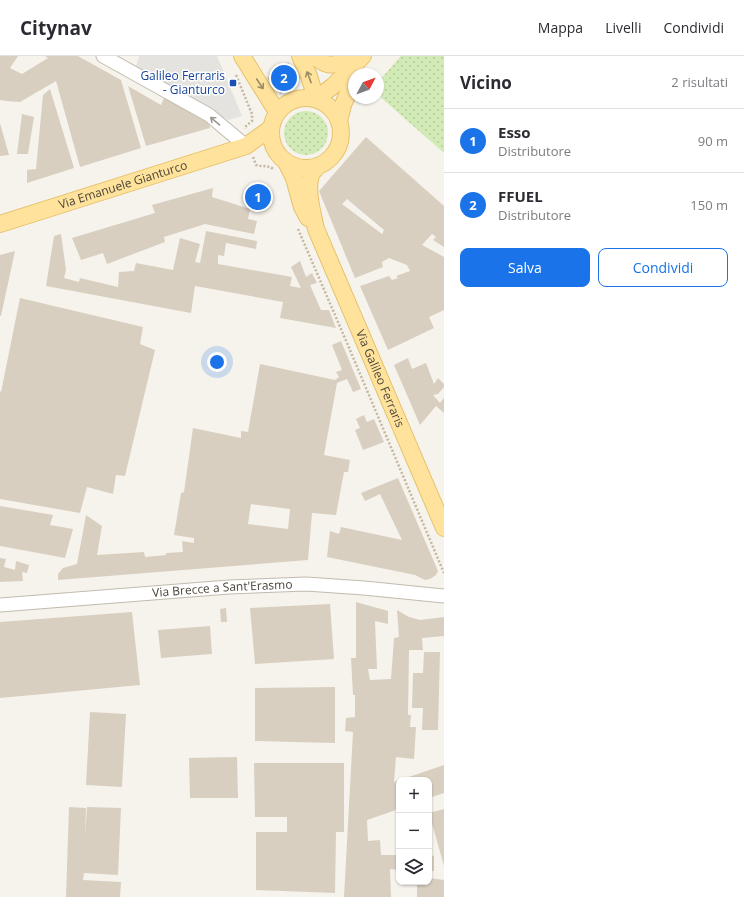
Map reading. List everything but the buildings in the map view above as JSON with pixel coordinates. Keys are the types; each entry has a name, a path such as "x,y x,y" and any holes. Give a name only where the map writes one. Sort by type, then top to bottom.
{"main road":[{"path":"300,56 309,76 316,99"},
{"path":"314,56 326,65 333,65 359,56"},
{"path":"316,99 333,86 359,56"},
{"path":"357,68 359,56"},
{"path":"237,62 277,112"},
{"path":"339,121 348,94"},
{"path":"295,99 316,99 326,104 334,112 339,121 341,132 338,148 332,157 318,166 307,168 280,167 282,158 275,150 271,139 272,122 277,112 285,104 295,99"},
{"name":"Via Emanuele Gianturco","path":"0,224 248,146 271,128"},
{"name":"Via Emanuele Gianturco","path":"248,146 275,150"},
{"name":"Via Galileo Ferraris","path":"318,166 310,178 309,186 311,209 316,229 444,528"},
{"name":"Via Galileo Ferraris","path":"280,167 294,178 302,207 306,216 316,229"}],"street":[{"path":"103,56 209,115 248,146"},
{"name":"Via Brecce a Sant'Erasmo","path":"0,605 229,587 306,584 444,596"}],"path":[{"path":"237,62 252,114 252,121 245,127 248,146 256,165 280,167"},
{"path":"303,240 444,573"}],"green space":[{"path":"401,56 444,56 444,153 384,100 384,75"},
{"path":"306,111 318,115 324,121 328,133 324,145 318,151 306,155 294,151 288,145 284,133 288,121 294,115"}],"shaded area":[{"path":"139,56 217,56 242,116 228,120 136,66"}],"place":[{"name":"FFUEL","path":"284,78"},
{"name":"Galileo Ferraris - Gianturco","path":"233,83"},
{"name":"Esso","path":"258,197"}]}
